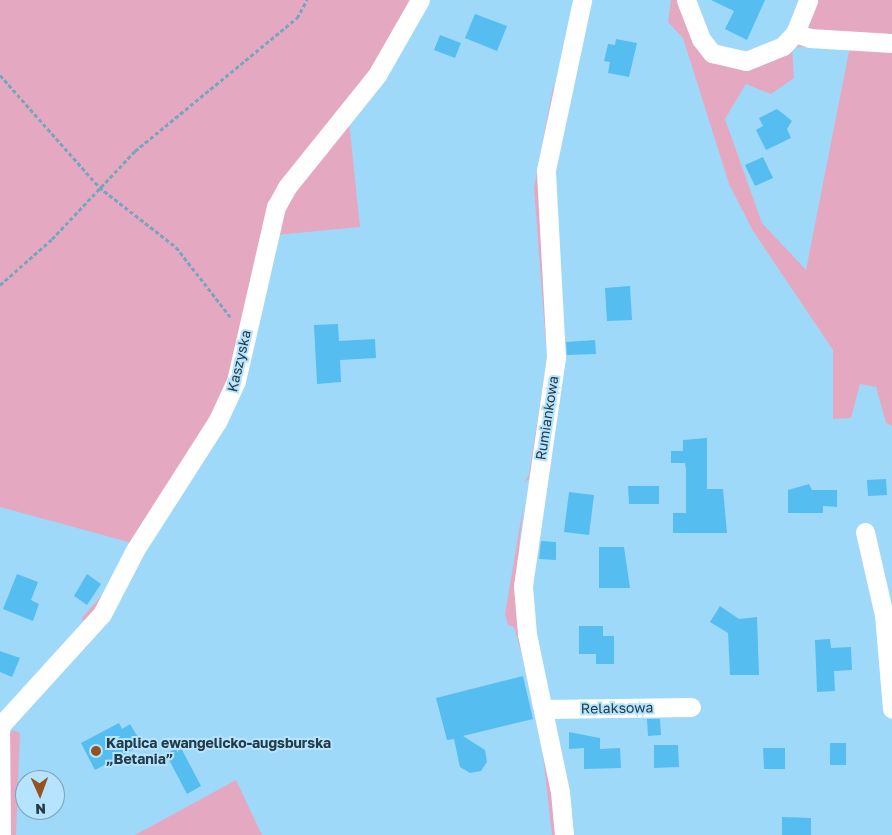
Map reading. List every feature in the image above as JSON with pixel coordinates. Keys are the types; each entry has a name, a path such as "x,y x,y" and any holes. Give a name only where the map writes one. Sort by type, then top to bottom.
{"street":[{"name":"Kaszyska","path":"0,726 102,614 135,550 223,412 236,381 244,338 281,198 377,75 420,0"},
{"name":"Rumiankowa","path":"564,835 544,709 527,634 524,555 556,357 546,170 582,0"},
{"path":"686,0 701,39 712,53 727,59 764,57 795,33 808,0"},
{"path":"795,33 810,38 892,43"},
{"path":"866,532 884,615 892,709"},
{"name":"Relaksowa","path":"544,709 691,707"},
{"path":"0,726 0,835"}],"path":[{"path":"0,286 52,239 135,151 297,18 307,0"},
{"path":"0,75 99,187 176,247 244,338"}],"shaded area":[{"path":"0,0 414,0 401,28 285,185 229,389 90,623 81,619 103,594 132,543 0,507"},
{"path":"671,0 681,0 697,42 767,61 815,0 892,0 892,426 886,423 876,387 860,384 851,418 833,419 833,350 753,231 729,184 683,38 668,22","holes":["850,46 806,270 762,223 725,119 746,84 771,94 794,78 792,47"]},
{"path":"553,87 557,90 549,347 530,478 524,483 529,475 547,358 534,188"},
{"path":"349,121 360,227 276,235 285,202"},
{"path":"524,501 519,547 558,835 552,835 538,711 514,627 508,625 505,614"},
{"path":"13,730 20,733 19,770 15,770 16,835 6,835 8,735"},
{"path":"236,780 262,835 135,835"}],"building":[{"path":"711,0 765,0 747,40 725,29 734,11"},
{"path":"475,14 507,26 497,51 465,38"},
{"path":"440,35 461,43 455,58 434,50"},
{"path":"616,39 637,43 629,77 608,73 610,62 604,61 608,44 615,45"},
{"path":"777,109 792,121 787,129 791,138 766,150 756,130 763,126 759,118"},
{"path":"763,157 773,178 755,186 745,165"},
{"path":"630,286 632,320 607,321 605,288"},
{"path":"338,324 339,341 375,339 376,358 340,360 341,382 317,384 314,325"},
{"path":"595,340 596,354 567,355 566,342"},
{"path":"707,438 707,489 723,489 727,533 673,533 673,513 686,513 686,469 685,463 671,463 671,451 683,451 683,440"},
{"path":"886,479 887,495 868,496 867,480"},
{"path":"809,484 812,490 837,490 837,507 823,506 823,513 788,513 788,490"},
{"path":"628,486 659,486 659,504 629,504"},
{"path":"569,492 594,495 589,535 564,532"},
{"path":"541,541 556,542 556,560 539,559"},
{"path":"599,547 624,547 630,588 599,588"},
{"path":"17,574 38,582 31,600 39,604 33,621 3,609"},
{"path":"87,574 101,584 87,605 74,596"},
{"path":"720,606 739,619 757,617 759,675 730,675 728,633 710,622"},
{"path":"579,626 603,626 603,636 614,636 614,664 596,664 596,654 579,654"},
{"path":"830,639 831,648 851,647 852,670 834,671 835,691 817,692 815,640"},
{"path":"0,651 20,658 12,677 0,672"},
{"path":"523,676 533,719 463,736 485,750 487,762 481,771 470,773 460,767 454,739 447,740 436,698"},
{"path":"647,719 660,719 661,735 648,736"},
{"path":"119,723 122,729 130,724 139,739 130,744 134,749 95,770 81,743"},
{"path":"569,732 600,738 600,749 620,748 621,768 584,769 584,748 569,749"},
{"path":"830,743 846,743 846,765 830,765"},
{"path":"654,745 678,745 679,767 654,768"},
{"path":"180,746 201,786 187,794 166,754"},
{"path":"763,748 785,748 785,769 764,769"},
{"path":"782,817 811,818 811,835 782,835"}],"place":[{"name":"Kaplica ewangelicko-augsburska „Betania”","path":"96,751"}]}
